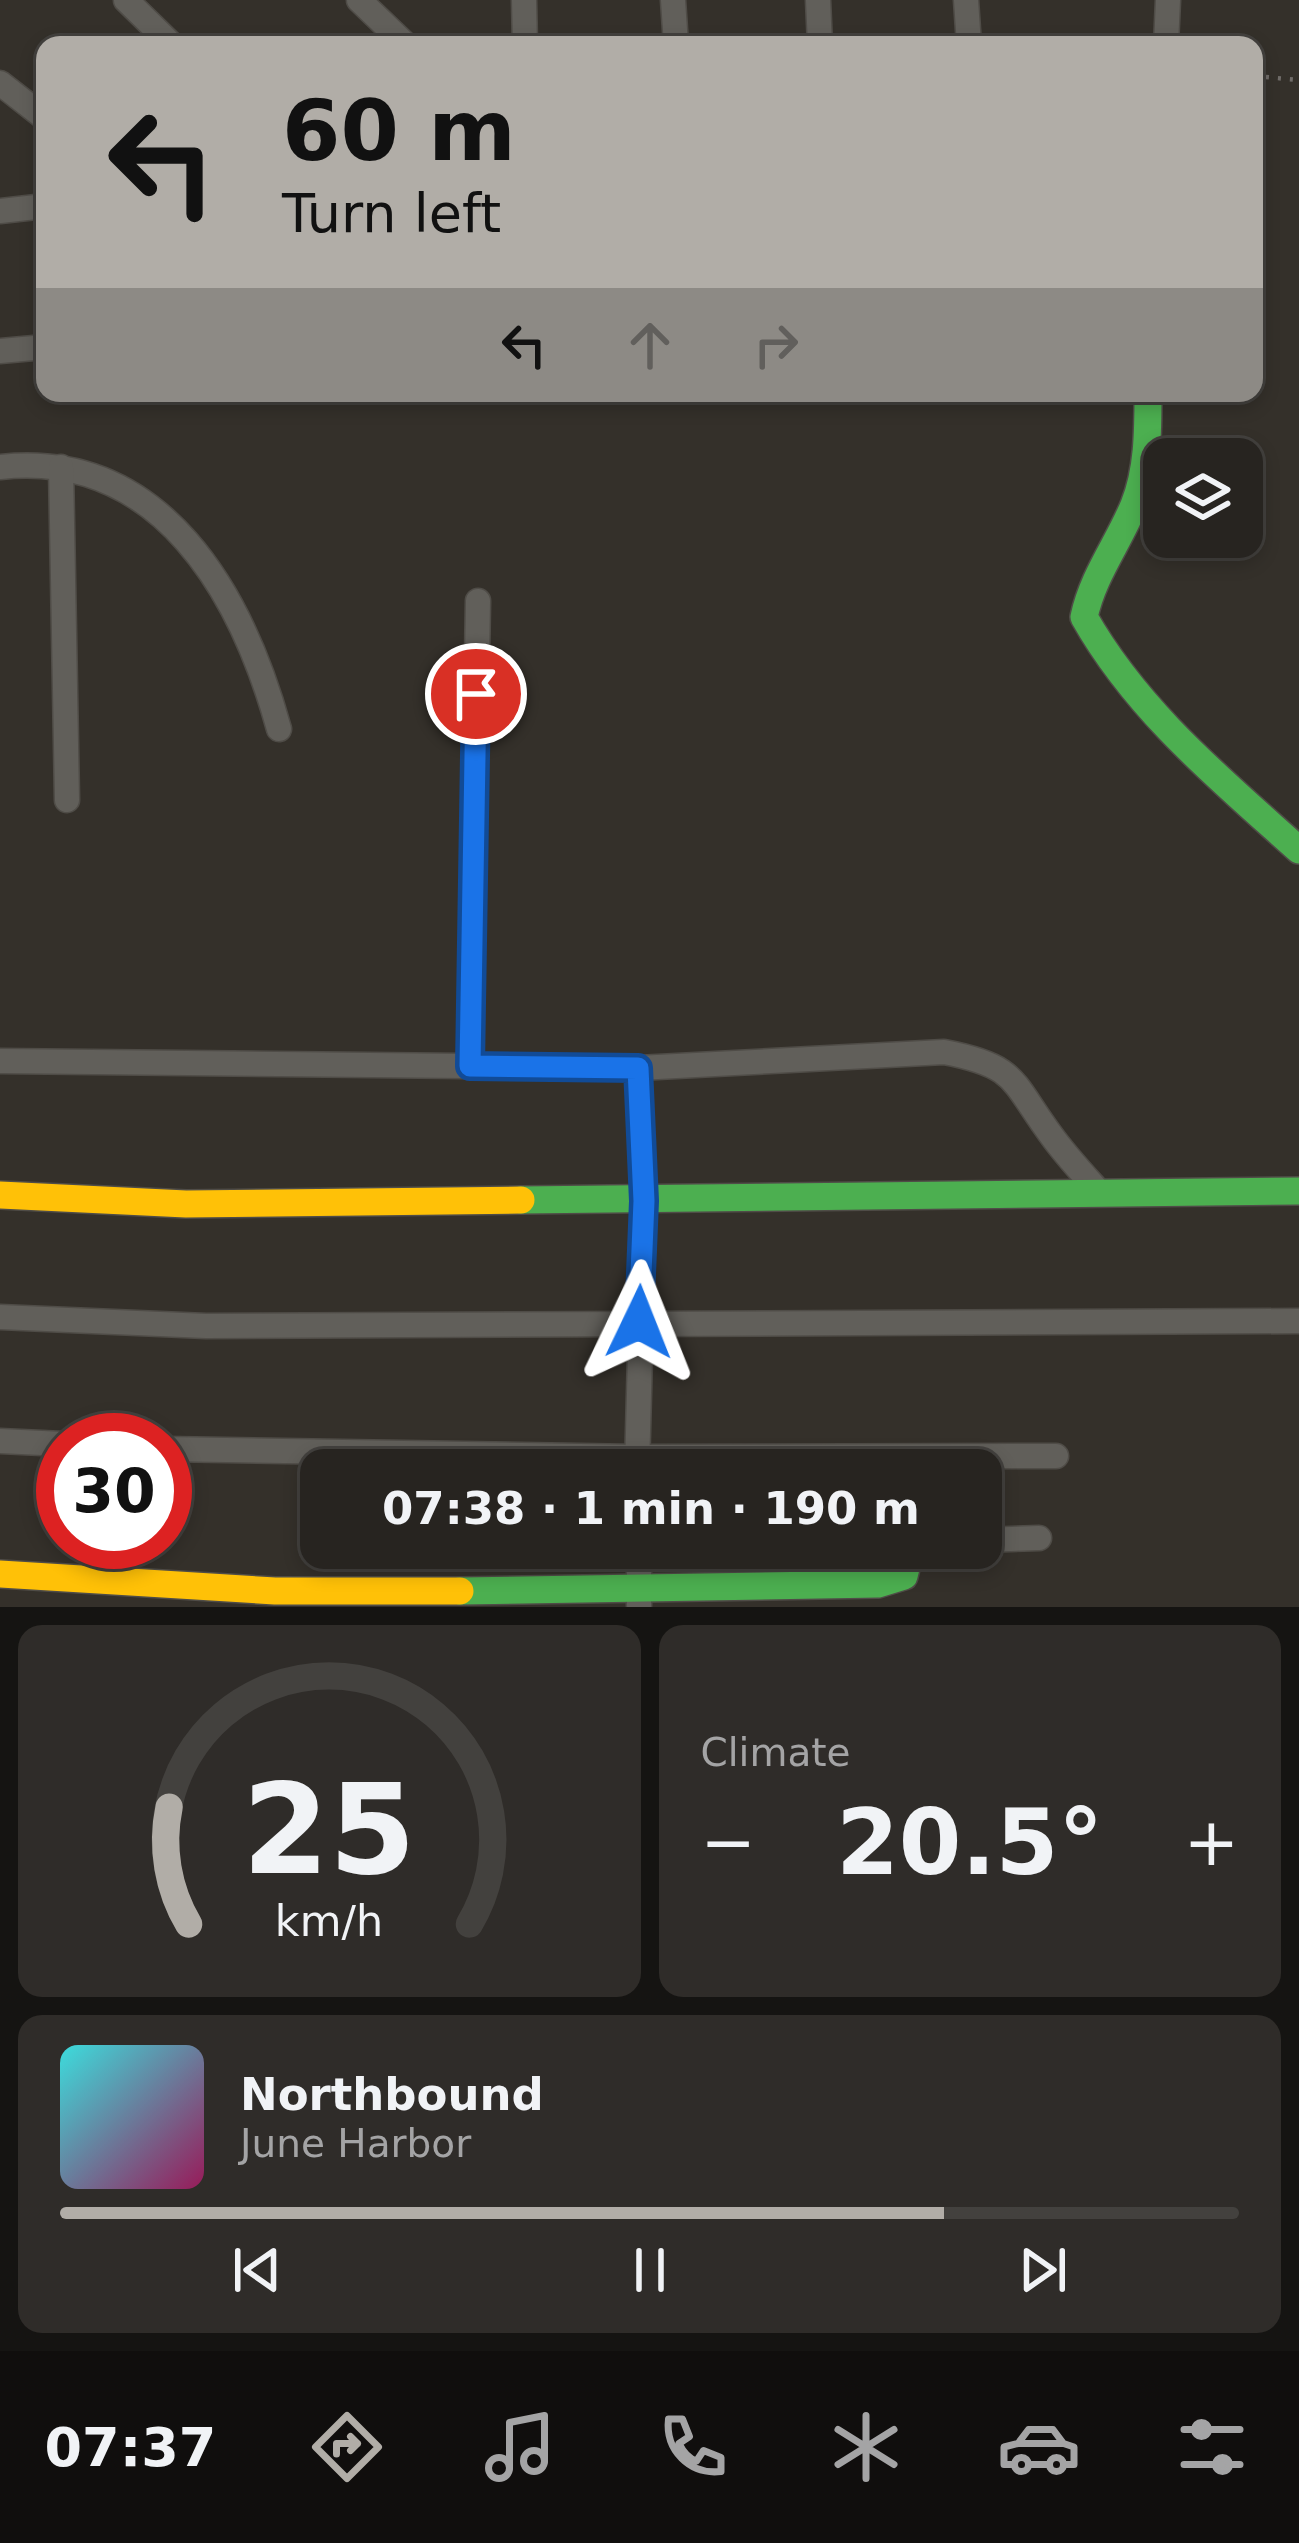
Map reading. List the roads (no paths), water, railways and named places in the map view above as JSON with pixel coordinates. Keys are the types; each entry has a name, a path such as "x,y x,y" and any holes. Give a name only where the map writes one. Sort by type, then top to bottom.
{"street":[{"path":"126,0 163,36"},
{"path":"359,0 397,36"},
{"path":"524,0 525,36"},
{"path":"673,0 675,36"},
{"path":"818,0 820,36"},
{"path":"966,0 968,36"},
{"path":"1166,36 1168,0"},
{"path":"0,83 36,111"},
{"path":"0,211 36,207"},
{"path":"0,351 36,348"},
{"path":"1147,402 1142,482 1088,592 1084,617 1118,670 1195,755 1299,850"},
{"path":"0,467 61,466 116,486 152,509 201,554 235,608 263,671 279,729"},
{"path":"61,466 67,800"},
{"path":"470,1066 478,602"},
{"path":"0,1061 638,1068 944,1052 986,1060 1018,1082 1051,1135 1101,1194"},
{"path":"637,1449 644,1201 638,1068"},
{"path":"0,1195 186,1204 1299,1191"},
{"path":"0,1317 206,1326 1299,1321"},
{"path":"0,1441 36,1443"},
{"path":"192,1450 300,1453"},
{"path":"1002,1457 1056,1456"},
{"path":"1002,1539 1040,1538"},
{"path":"0,1574 275,1592 639,1599 878,1584 904,1576 906,1569"}]}
